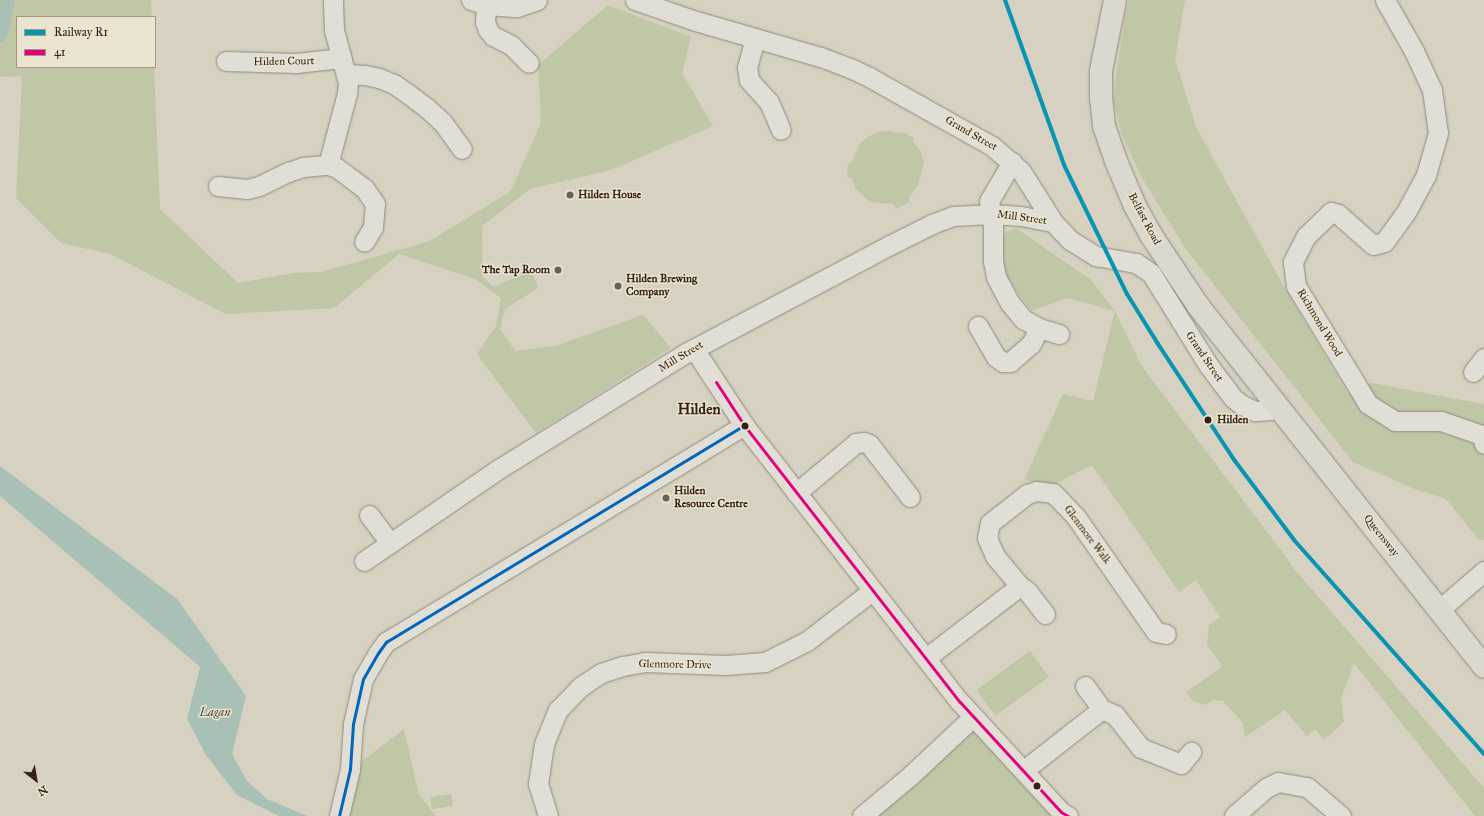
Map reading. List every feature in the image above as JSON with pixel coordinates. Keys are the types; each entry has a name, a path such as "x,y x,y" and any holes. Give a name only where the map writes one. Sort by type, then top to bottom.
{"highway":[{"name":"Belfast Road","path":"1114,0 1101,71 1101,97 1104,126 1116,161 1135,206 1152,236 1199,307 1277,405"},
{"name":"Queensway","path":"1277,405 1484,667"}],"street":[{"path":"328,165 347,93 344,66 334,30 333,0"},
{"path":"529,63 511,45 494,36 488,30 484,22 479,2 517,7 537,0"},
{"name":"Grand Street","path":"635,0 682,8 755,38 821,57 869,77 992,146 1012,162 1031,185 1053,222 1070,240 1096,256 1114,261 1136,263 1145,268 1158,283 1205,360 1233,398 1242,405 1255,411 1270,410 1277,405"},
{"name":"Richmond Wood","path":"1385,0 1414,52 1432,90 1438,132 1426,175 1406,212 1384,242 1373,245 1338,214 1331,212 1306,236 1293,262 1296,286 1368,404 1395,421 1441,421 1482,435 1484,444"},
{"path":"755,38 747,67 749,80 770,102 781,130"},
{"name":"Hilden Court","path":"226,62 296,63 344,66 365,75 379,78 407,93 427,108 443,123 462,149"},
{"name":"Mill Street","path":"992,214 989,201 1012,162"},
{"path":"218,186 247,189 259,186 288,172 303,168 328,165 337,168 364,188 371,196 375,204 373,227 364,242"},
{"path":"992,214 993,261 996,277 1007,298 1022,319 1039,328 1059,334"},
{"name":"Mill Street","path":"364,561 389,542 497,470 694,349 842,269 932,224 953,216 992,214 1021,216 1053,222"},
{"path":"978,326 996,356 1003,362 1010,362 1031,344 1039,328"},
{"path":"694,349 744,425 872,591 973,717 1024,770 1061,812 1068,816"},
{"path":"339,816 350,769 353,724 363,679 386,642 744,425"},
{"path":"796,492 856,443 864,442 869,444 910,497"},
{"name":"Glenmore Walk","path":"1045,614 1027,590 1020,586 995,556 987,538 990,523 1027,494 1036,491 1053,493 1076,518 1156,632 1166,634"},
{"path":"369,515 389,542"},
{"path":"1439,610 1484,571"},
{"path":"926,658 1020,586"},
{"name":"Glenmore Drive","path":"548,816 538,784 544,744 558,710 580,687 601,673 623,666 645,662 724,665 765,662 807,641 872,591"},
{"path":"1084,686 1102,709 1115,715 1141,748 1181,764 1191,752"},
{"path":"1024,770 1102,709"},
{"path":"862,816 911,775 973,717"},
{"path":"1234,816 1266,788 1278,782 1307,787 1339,806"}],"shaded area":[{"path":"0,0 151,0 152,16 16,16 16,68 154,68 160,209 238,283 294,273 321,272 430,241 511,191 541,122 538,65 608,5 691,37 682,73 713,126 611,170 530,189 482,226 483,277 494,287 531,270 538,288 505,309 500,329 515,351 555,346 643,315 671,348 536,433 477,354 496,326 501,298 475,279 399,254 334,308 226,314 110,254 61,243 16,198 22,76 0,77"},
{"path":"1129,0 1185,0 1175,59 1196,127 1283,285 1348,394 1371,383 1484,404 1484,540 1479,540 1446,499 1412,488 1353,462 1185,248 1142,178 1122,135 1113,100 1125,15"},
{"path":"890,131 899,133 903,132 914,138 913,141 920,150 924,162 918,185 909,198 910,202 896,209 894,204 870,202 855,188 852,178 847,177 848,164 851,163 860,143 869,136 880,132"},
{"path":"1016,228 1091,280 1115,311 1067,298 1031,311 1012,285 999,261 997,246 1005,233"},
{"path":"1115,311 1141,365 1296,571 1484,788 1484,816 1475,816 1354,663 1341,699 1344,722 1324,740 1315,729 1307,736 1285,710 1245,737 1243,723 1223,701 1213,700 1206,705 1193,701 1186,692 1222,667 1207,644 1209,625 1220,617 1196,580 1179,592 1092,465 1053,485 1024,480 1063,394 1093,401"},
{"path":"1030,651 1049,677 995,716 977,690"},
{"path":"404,729 419,795 436,816 346,816 358,764"},
{"path":"972,730 981,736 1055,816 871,816"},
{"path":"451,794 453,806 432,809 430,797"}],"water":[{"name":"Lagan","path":"0,466 177,599 246,696 232,754 247,781 267,799 307,816 279,816 237,795 206,755 187,719 200,667 0,496"}],"waterway":[{"path":"0,35 8,0"}],"rail line":[{"name":"R1","path":"1005,0 1064,165 1127,294 1158,344 1235,461 1294,540 1484,754"}],"transit line":[{"name":"41","path":"716,382 744,425 960,702 1061,812 1068,816"},
{"path":"339,816 350,769 353,724 363,679 386,642 744,425"}],"place":[{"name":"Hilden House","path":"570,195"},
{"name":"The Tap Room","path":"558,270"},
{"name":"Hilden Brewing Company","path":"618,286"},
{"name":"Hilden","path":"1208,420"},
{"name":"Hilden Resource Centre","path":"666,498"}],"district":[{"name":"Hilden","path":"699,410"}]}
